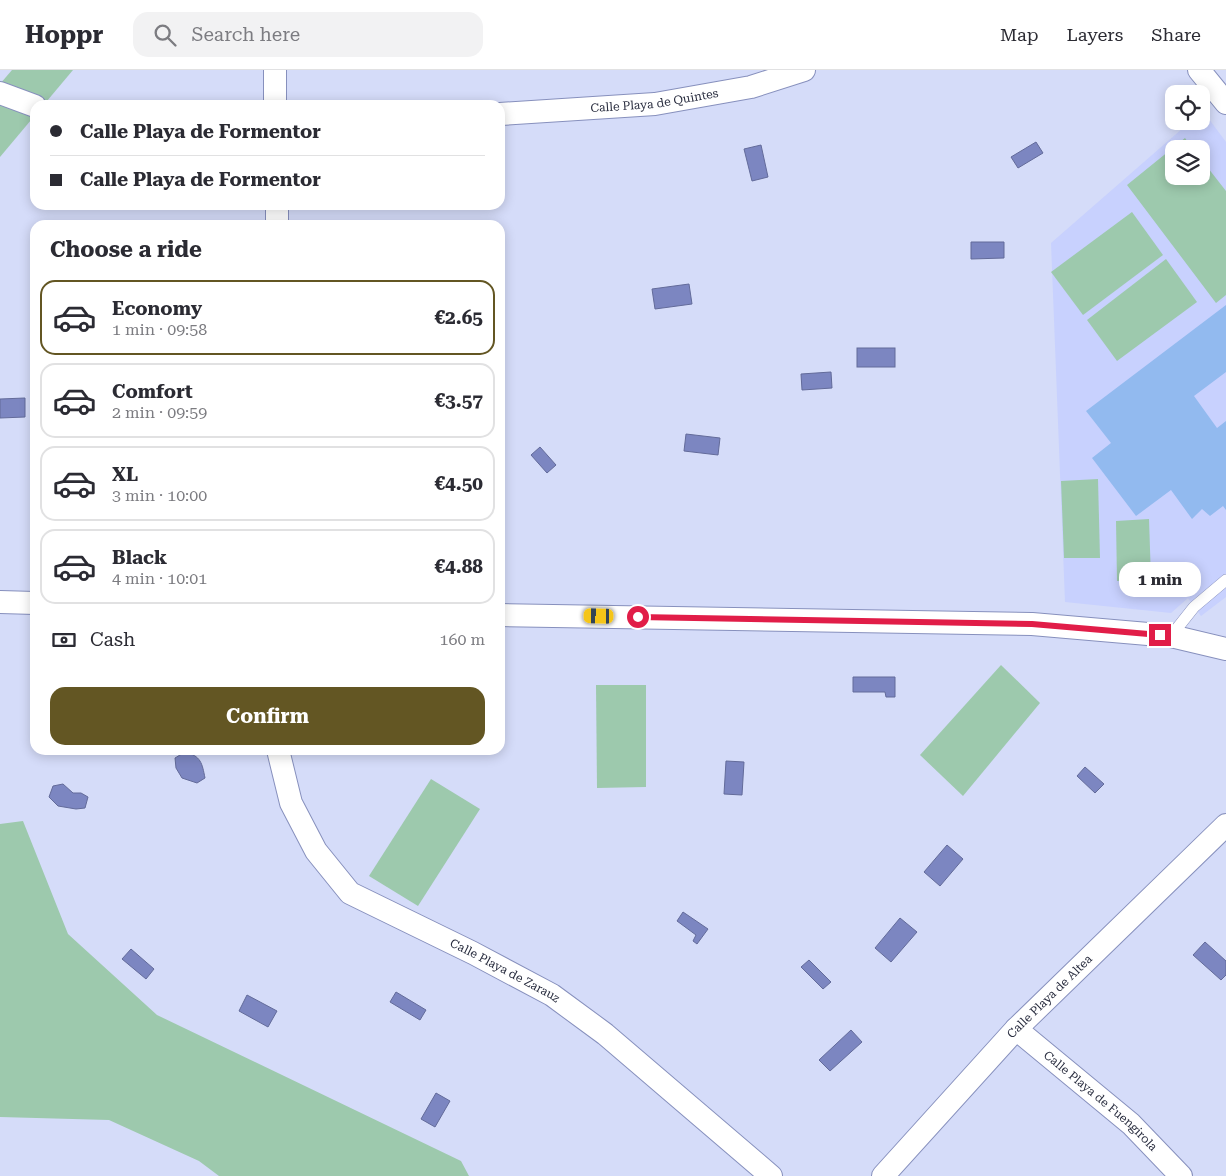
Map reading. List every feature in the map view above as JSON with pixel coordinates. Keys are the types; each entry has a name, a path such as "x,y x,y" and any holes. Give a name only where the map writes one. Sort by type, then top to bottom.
{"street":[{"path":"275,70 275,100"},
{"name":"Calle Playa de Quintes","path":"505,114 656,104 751,87 804,70"},
{"path":"1199,70 1226,103"},
{"path":"0,93 30,104"},
{"path":"0,602 30,603"},
{"path":"505,615 1032,624 1171,636 1225,649"},
{"name":"Calle Playa de Zarauz","path":"279,755 291,803 307,835 316,851 350,892 473,953 552,995 605,1034 771,1176"},
{"name":"Calle Playa de Altea","path":"883,1176 1016,1029 1226,825"},
{"name":"Calle Playa de Fuengirola","path":"1016,1029 1131,1124 1181,1176"}],"lane":[{"path":"1171,636 1194,606 1226,580"}],"shaded area":[{"path":"1210,120 1226,142 1226,597 1201,616 1188,598 1171,613 1065,602 1051,243 1165,144 1165,185 1210,185 1210,140 1169,140 1181,130 1210,130"},
{"path":"1036,142 1043,153 1018,168 1011,157"},
{"path":"761,145 768,177 752,181 744,149"},
{"path":"971,242 1004,242 1004,258 971,259"},
{"path":"689,284 692,304 655,309 652,289"},
{"path":"857,348 895,348 895,367 857,367"},
{"path":"831,372 832,388 802,390 801,374"},
{"path":"25,398 25,417 0,418 0,399"},
{"path":"686,434 720,438 718,455 684,451"},
{"path":"540,447 556,465 547,473 531,455"},
{"path":"853,677 895,677 895,697 886,697 885,692 853,692"},
{"path":"180,755 192,755 198,758 202,764 205,778 197,783 182,778 176,768 175,758"},
{"path":"726,761 744,762 742,795 724,794"},
{"path":"1085,767 1104,784 1095,793 1077,776"},
{"path":"63,784 73,793 81,793 88,797 85,808 76,809 58,806 49,797 53,786"},
{"path":"947,845 963,859 940,886 924,872"},
{"path":"683,912 708,929 697,944 693,941 696,935 677,921"},
{"path":"900,918 917,932 891,962 875,948"},
{"path":"1205,942 1226,961 1226,975 1221,980 1193,955"},
{"path":"131,949 154,969 146,979 122,959"},
{"path":"809,960 831,982 823,989 801,967"},
{"path":"396,992 426,1010 420,1020 390,1002"},
{"path":"247,995 277,1011 268,1027 239,1011"},
{"path":"851,1030 862,1042 830,1071 819,1060"},
{"path":"436,1093 450,1101 435,1127 421,1119"}],"green space":[{"path":"12,70 73,70 48,100 30,100 30,121 0,157 0,84"},
{"path":"1165,154 1165,185 1210,185 1210,171 1226,191 1226,295 1216,303 1127,185"},
{"path":"1132,212 1163,255 1083,315 1051,272"},
{"path":"1166,259 1197,302 1117,361 1087,320"},
{"path":"1098,479 1100,558 1064,558 1061,481"},
{"path":"1149,519 1151,579 1117,581 1116,521"},
{"path":"1001,665 1040,703 963,796 920,755"},
{"path":"596,685 646,685 646,787 597,788"},
{"path":"431,779 480,809 418,906 369,876"},
{"path":"23,821 68,934 157,1015 461,1161 469,1176 219,1176 199,1161 109,1120 0,1117 0,824"}],"building":[{"path":"1226,305 1226,372 1194,396 1217,428 1226,421 1226,510 1223,506 1210,516 1202,509 1192,519 1171,490 1136,516 1092,458 1111,443 1086,411"}],"route":[{"path":"638,617 1032,624 1160,635"}]}
